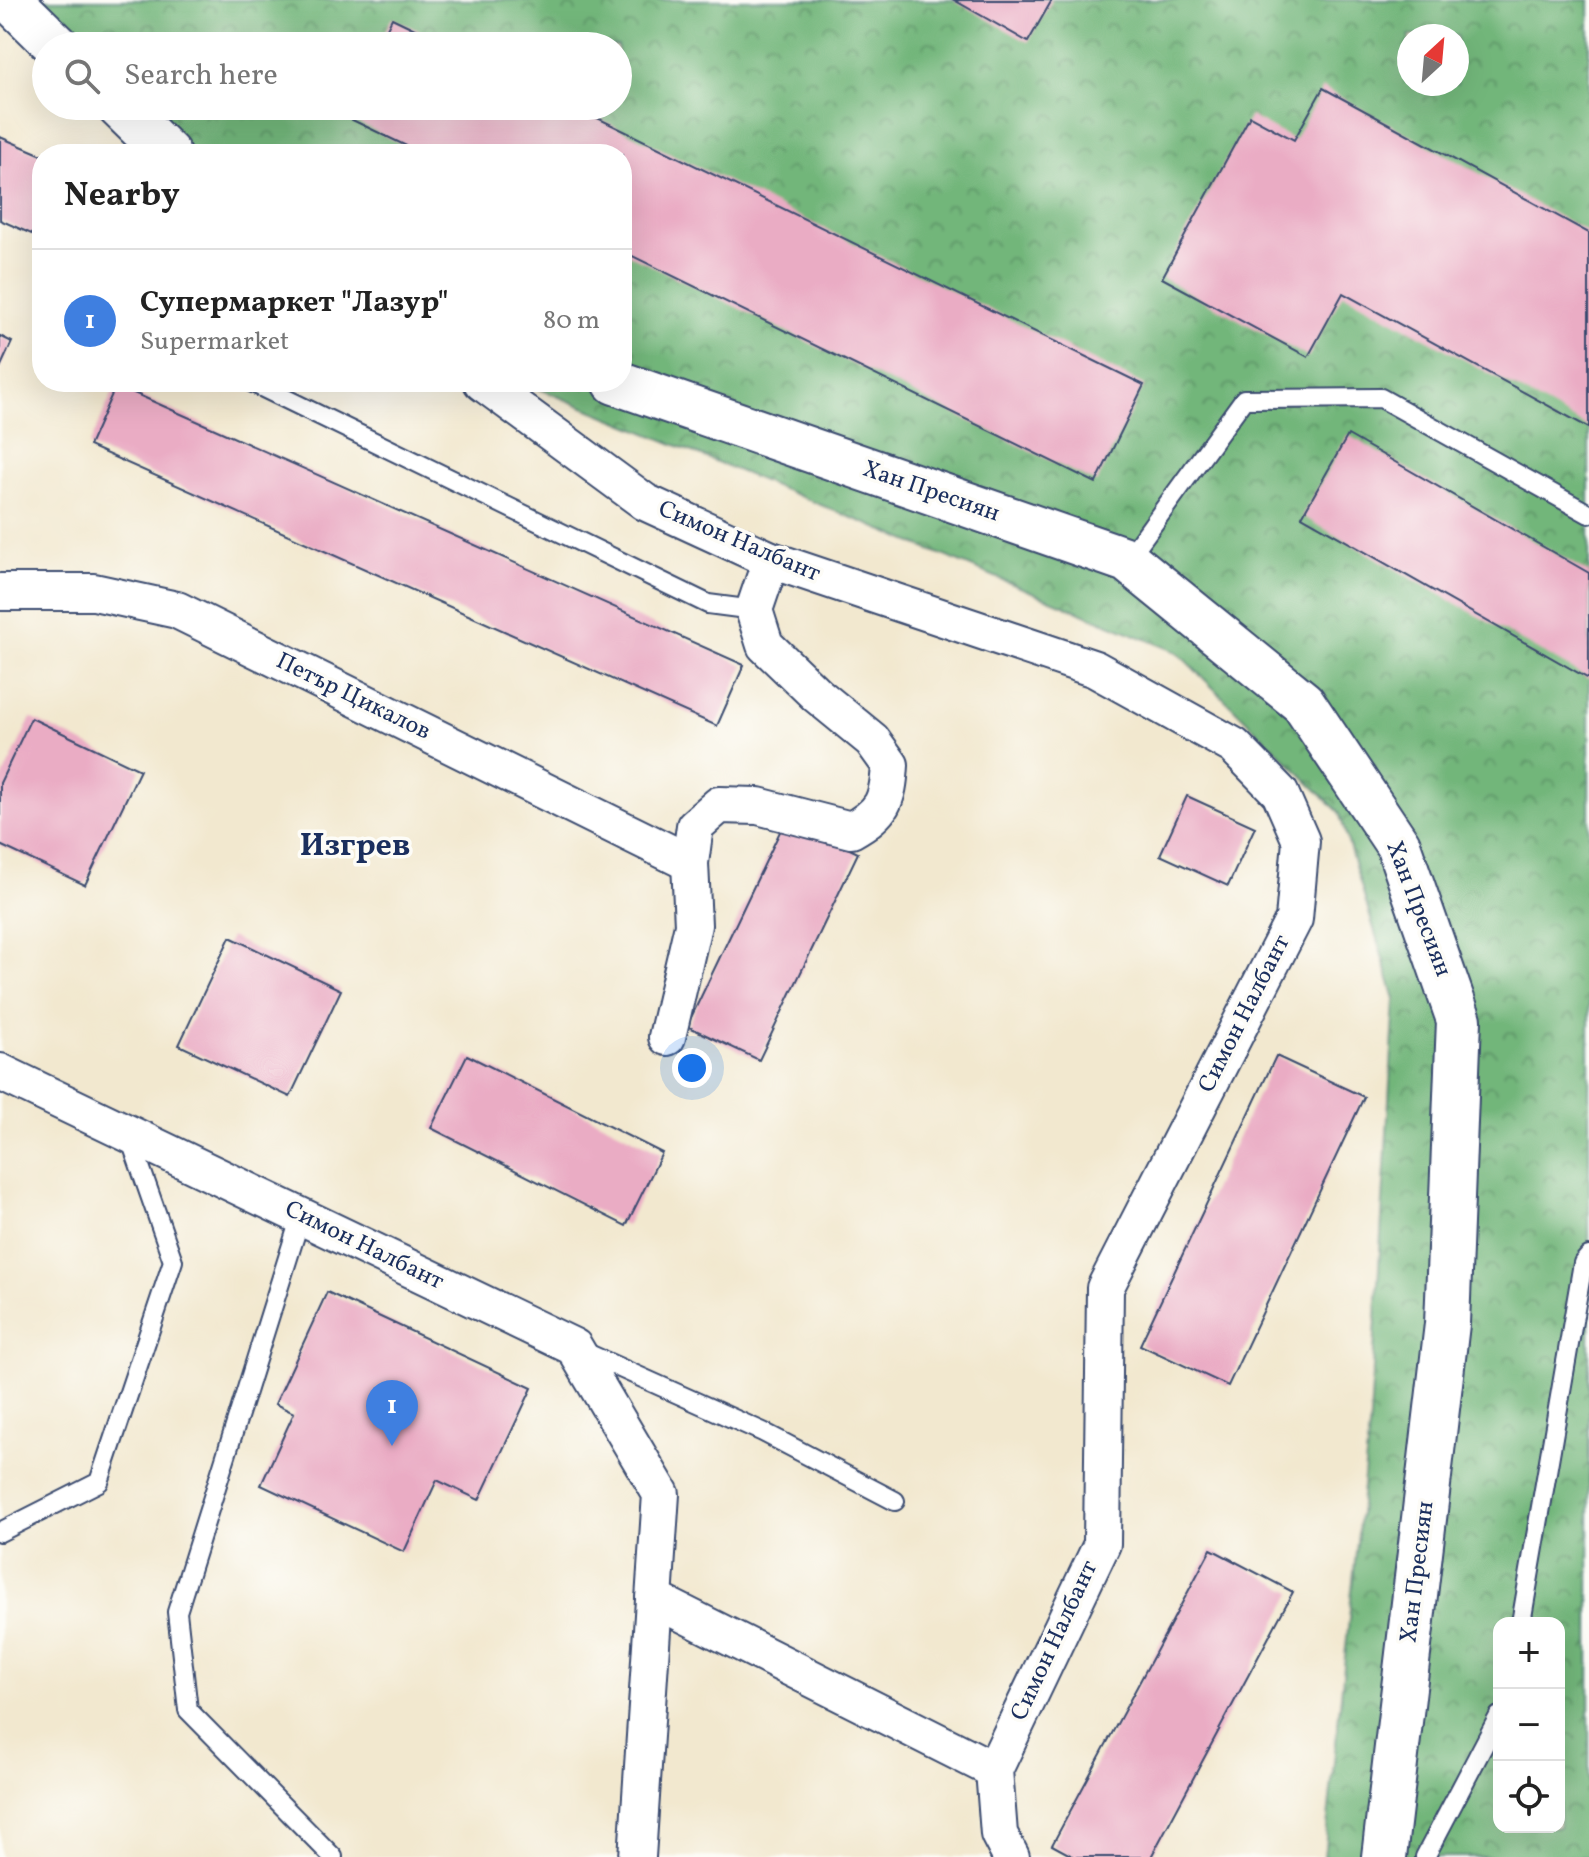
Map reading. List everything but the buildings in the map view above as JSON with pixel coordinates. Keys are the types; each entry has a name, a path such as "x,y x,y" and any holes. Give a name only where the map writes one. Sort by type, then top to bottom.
{"street":[{"path":"10,0 43,32"},
{"path":"133,120 158,144"},
{"name":"Хан Пресиян","path":"632,388 1127,560 1303,703 1398,845 1459,1020 1447,1324 1384,1857"},
{"name":"Симон Налбант","path":"496,392 645,502 771,560 1095,669 1234,746 1280,793 1301,841 1294,919 1105,1288 1102,1544 994,1770"},
{"path":"667,1037 693,925 690,863 695,826 719,805 758,806 851,830 872,819 888,795 890,765 872,740 817,695 765,645 754,610 771,560"},
{"name":"Петър Цикалов","path":"0,592 94,592 177,610 690,863"},
{"name":"Симон Налбант","path":"0,1072 574,1347"},
{"path":"574,1347 661,1494 637,1857"},
{"path":"654,1599 994,1770 999,1834 1011,1857"}],"lane":[{"path":"272,392 708,604 754,610"},
{"path":"1127,560 1244,399 1381,398 1589,514"},
{"path":"0,1532 99,1482 173,1261 128,1133"},
{"path":"301,1216 177,1612 188,1710 333,1857"},
{"path":"1522,1617 1583,1263 1589,1256"},
{"path":"574,1347 763,1432 895,1501"},
{"path":"1425,1857 1493,1727"}],"green space":[{"path":"23,0 1589,0 1589,1857 1324,1857 1370,1419 1395,999 1339,812 1177,652 547,392 632,392 632,144 138,144 119,120 632,120 632,32 49,32"}],"place":[{"name":"Супермаркет \"Лазур\"","path":"392,1446"}],"district":[{"name":"Изгрев","path":"355,847"}]}
